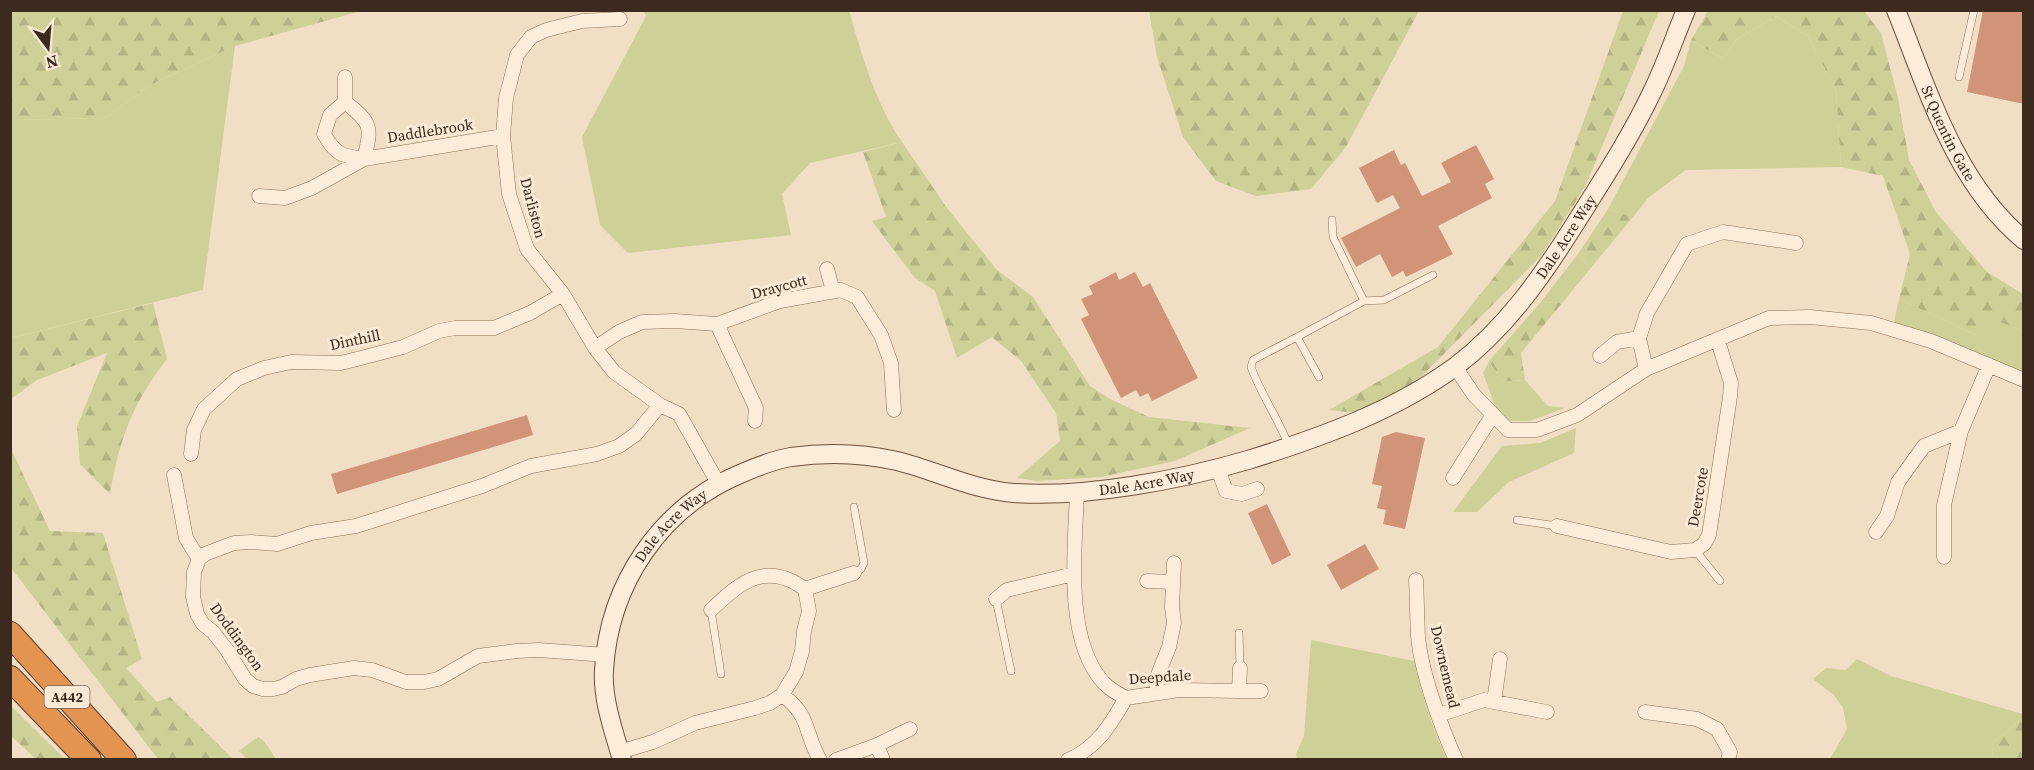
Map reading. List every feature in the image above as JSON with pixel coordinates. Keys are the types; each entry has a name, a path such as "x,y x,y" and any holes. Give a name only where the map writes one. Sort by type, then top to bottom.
{"highway":[{"name":"A442","path":"10,616 32,658"},
{"name":"A442","path":"10,634 124,759"},
{"name":"A442","path":"10,678 89,759"}],"street":[{"name":"Dale Acre Way","path":"620,755 608,707 603,673 614,609 642,554 673,516 718,483 787,457 846,454 897,461 983,489 1015,494 1077,493 1176,478 1218,469 1289,447 1369,415 1412,394 1455,367 1488,338 1536,283 1621,151 1656,86 1686,10"},
{"name":"St Quentin Gate","path":"1896,10 1947,136 1965,169 1988,203 2024,240"},
{"name":"Darliston","path":"620,19 582,21 546,30 531,37 517,55 506,98 503,136 509,194 527,249 563,294 595,348 614,372 660,405 679,414 718,483"},
{"path":"345,77 345,102"},
{"name":"Daddlebrook","path":"259,196 285,198 312,188 364,159 370,134 362,116 345,102 330,115 324,134 332,149 345,156 364,159 503,136"},
{"path":"1646,369 1639,338 1647,313 1687,244 1723,232 1796,243"},
{"path":"826,269 833,291 841,290 857,297 881,335 891,363 894,410"},
{"name":"Draycott","path":"595,348 619,332 642,322 675,321 717,324 780,301 833,291"},
{"name":"Dinthill","path":"191,454 194,430 204,409 237,379 264,368 291,362 341,363 403,347 439,331 455,328 494,328 530,313 563,294"},
{"path":"1455,367 1474,395 1508,430 1537,430 1577,415 1646,369 1769,318 1810,316 1871,323 1931,341 2024,380"},
{"path":"717,324 756,408 755,421"},
{"path":"1600,356 1617,342 1639,338"},
{"name":"Deercote","path":"1695,550 1704,544 1709,535 1730,397 1731,383 1718,341"},
{"path":"1944,557 1944,505 1962,431 1989,365"},
{"path":"174,475 186,538 199,559 214,550 234,543 277,544 311,533 356,526 482,486 531,466 597,454 619,446 636,434 660,405"},
{"path":"1453,478 1492,416"},
{"path":"1876,532 1887,516 1898,482 1924,446 1962,431"},
{"path":"1218,469 1226,491 1242,494 1257,489"},
{"name":"Deepdale","path":"1077,493 1074,609 1087,655 1103,682 1126,698 1179,690 1261,691"},
{"path":"1557,526 1671,552 1695,550"},
{"name":"Doddington","path":"199,559 194,572 193,584 197,614 202,624 213,632 227,650 245,679 253,686 263,689 282,687 296,679 310,675 354,668 372,670 406,682 424,682 438,679 477,656 517,651 538,650 606,655"},
{"path":"1156,693 1159,672 1173,629 1174,563"},
{"path":"711,610 738,585 765,575 784,578 806,589 854,573"},
{"path":"996,598 1007,590 1074,574"},
{"name":"Downemead","path":"1416,580 1418,638 1429,685 1456,759"},
{"path":"1147,581 1173,582"},
{"path":"620,755 695,723 770,703 782,695 796,672 802,651 809,611 806,589"},
{"path":"1494,702 1500,659"},
{"path":"1239,691 1240,668"},
{"path":"782,695 795,705 804,717 815,752 820,759"},
{"path":"1076,758 1108,730 1126,698"},
{"path":"1439,715 1484,700 1547,712"},
{"path":"1645,712 1697,718 1717,729 1730,752 1728,759"},
{"path":"836,759 878,745 910,729"},
{"path":"878,745 884,759"}],"lane":[{"path":"1959,77 1974,10"},
{"path":"1332,220 1332,237 1364,301"},
{"path":"1289,447 1277,417 1251,367 1253,360 1364,301 1384,300 1433,275"},
{"path":"1297,337 1319,377"},
{"path":"854,507 864,563 861,569 854,573"},
{"path":"1517,520 1557,526"},
{"path":"1695,550 1720,580"},
{"path":"996,598 1011,671"},
{"path":"711,610 721,674"},
{"path":"1239,633 1240,668"}],"green space":[{"path":"849,10 877,95 902,142 810,163 782,194 791,235 628,253 600,225 582,137 646,16 644,11"},
{"path":"1149,10 1419,11 1346,147 1311,189 1256,196 1216,181 1183,137 1157,57"},
{"path":"10,11 361,11 235,46 150,85 105,118 11,120"},
{"path":"1623,11 1659,11 1585,187 1541,256 1415,383 1356,413 1329,410 1438,347 1555,201"},
{"path":"1708,11 1864,11 1881,33 1898,98 1909,160 1936,212 1987,272 2023,294 2023,331 1982,315 1976,335 1899,299 1910,254 1883,176 1841,167 1836,90 1808,36 1776,16 1736,40 1723,59 1691,40"},
{"path":"1776,16 1808,36 1836,90 1841,167 1686,170 1649,197 1633,217 1608,209 1684,66 1691,40 1723,59 1736,40"},
{"path":"235,46 203,290 11,338 10,120 105,118 150,85"},
{"path":"902,142 947,208 997,270 1033,297 1090,386 1110,399 1149,417 1250,428 1175,461 1101,477 1037,481 1017,478 1060,441 1056,413 1021,361 992,337 957,358 935,291 915,278 872,221 886,217 863,152"},
{"path":"1608,209 1633,217 1590,269 1578,254"},
{"path":"1578,254 1590,269 1563,302 1540,303"},
{"path":"1899,299 1976,335 1982,314 2023,331 2023,375 1894,322"},
{"path":"1563,302 1521,353 1525,380 1502,382 1489,361 1540,303"},
{"path":"153,303 167,359 145,391 129,422 118,456 110,494 80,464 77,426 107,353 37,380 11,399 11,338"},
{"path":"1489,361 1502,382 1525,380 1548,406 1565,408 1530,421 1510,421 1495,406 1483,373"},
{"path":"1576,428 1574,453 1509,482 1477,512 1453,512 1502,446 1540,443"},
{"path":"10,447 50,531 103,533 142,659 126,668 157,702 170,697 233,759 158,759 11,568"},
{"path":"1311,640 1414,661 1428,711 1447,759 1297,759 1296,754 1304,736"},
{"path":"1857,659 1891,676 2023,714 2023,718 1993,743 1992,759 1830,759 1847,729 1843,708 1834,695 1813,679 1826,668 1846,670"},
{"path":"11,706 65,759 36,759 11,736"},
{"path":"2023,718 2023,759 1992,759 1993,743"},
{"path":"258,737 264,741 276,759 247,759 239,751"}],"building":[{"path":"1983,10 2024,10 2024,104 1967,92"},
{"path":"1476,145 1494,179 1485,184 1492,198 1438,226 1453,254 1406,277 1403,271 1392,277 1380,254 1356,267 1341,238 1400,208 1393,195 1377,203 1359,168 1394,150 1401,165 1405,163 1422,196 1451,182 1441,163"},
{"path":"1116,272 1119,280 1135,272 1143,287 1150,283 1198,378 1152,401 1148,393 1140,397 1136,390 1121,398 1081,319 1089,315 1081,299 1093,294 1089,286"},
{"path":"527,415 533,435 337,494 331,474"},
{"path":"1396,432 1425,438 1405,529 1383,524 1386,510 1377,508 1382,486 1372,484 1382,437"},
{"path":"1267,504 1291,555 1272,565 1248,513"},
{"path":"1365,544 1379,569 1341,590 1327,565"}]}
